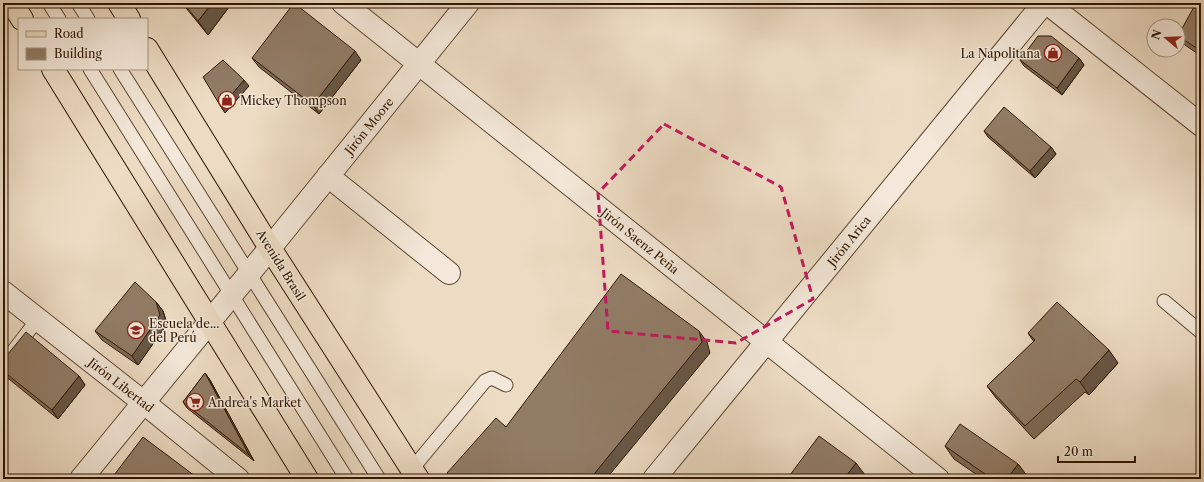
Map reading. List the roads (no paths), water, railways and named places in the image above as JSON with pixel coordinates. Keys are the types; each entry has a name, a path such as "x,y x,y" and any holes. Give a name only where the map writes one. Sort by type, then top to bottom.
{"main road":[{"path":"12,3 21,18"},
{"path":"119,3 128,18"},
{"name":"Avenida Brasil","path":"148,51 270,248 415,474"},
{"path":"54,70 307,479"}],"street":[{"name":"Jirón Saenz Peña","path":"343,3 938,479"},
{"name":"Jirón Moore","path":"81,479 468,3"},
{"name":"Jirón Arica","path":"654,479 1044,3"},
{"path":"1047,3 1201,126"},
{"path":"328,176 449,273"},
{"name":"Jirón Libertad","path":"3,292 238,479"}],"lane":[{"path":"49,3 58,18"},
{"path":"78,3 87,18"},
{"path":"91,70 347,479"},
{"path":"121,70 379,479"},
{"path":"1164,301 1201,332"},
{"path":"3,364 38,320"},
{"path":"415,474 485,381 492,378 506,385"}],"place":[{"name":"La Napolitana","path":"1053,53"},
{"name":"Mickey Thompson","path":"227,100"},
{"name":"Escuela de... del Perú","path":"136,330"},
{"name":"Andrea's Market","path":"195,402"}]}
